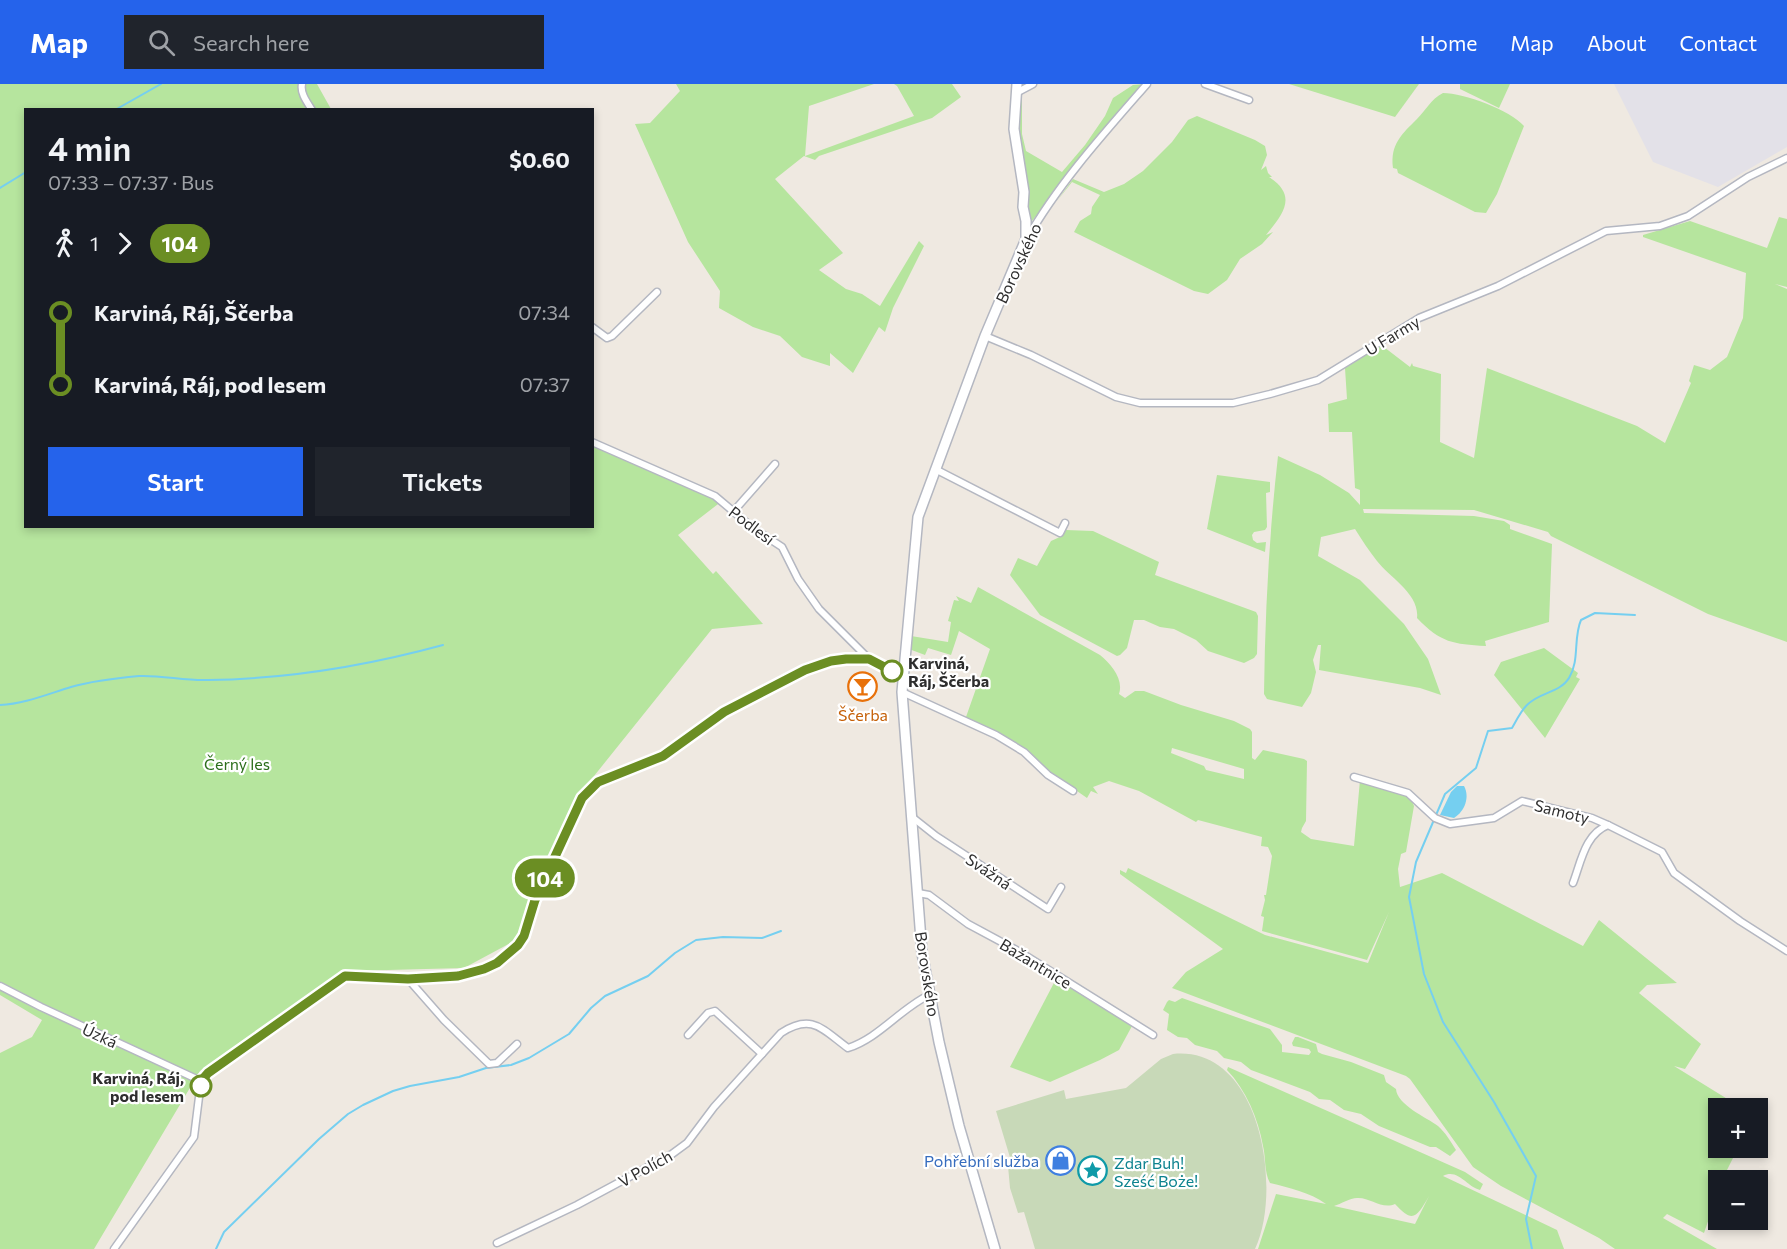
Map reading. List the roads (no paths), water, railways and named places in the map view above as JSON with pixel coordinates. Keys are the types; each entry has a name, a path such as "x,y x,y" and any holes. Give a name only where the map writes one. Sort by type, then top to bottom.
{"main road":[{"path":"1016,88 1014,129 1024,192 1023,207 1031,222"},
{"name":"Borovského","path":"995,1249 959,1126 929,995 922,953 902,676 918,517 985,336 1031,222"}],"street":[{"path":"302,84 304,98 311,108"},
{"path":"1016,88 1033,84"},
{"name":"Borovského","path":"1031,222 1147,84"},
{"path":"1205,84 1249,100"},
{"name":"U Farmy","path":"985,336 1031,355 1116,397 1140,403 1233,403 1318,380 1419,318 1498,286 1606,231 1660,226 1688,216 1748,177 1787,158"},
{"path":"594,328 607,338 612,336 657,292"},
{"name":"Podlesí","path":"594,443 715,496 766,538 782,547 798,579 819,609 869,659"},
{"path":"733,512 775,464"},
{"path":"935,469 1060,533 1065,522"},
{"path":"114,1249 194,1137 201,1081 208,1073 345,976 408,979 458,976 497,963 518,945 524,936 535,900 582,798 598,782 663,756 724,712 805,670 831,661 869,659 902,676"},
{"path":"902,692 996,735 1024,752 1048,775 1073,791"},
{"name":"Samoty","path":"1354,777 1408,793 1435,818 1450,824 1494,818 1522,801 1592,818 1662,852 1674,873 1740,921 1787,951"},
{"name":"Svážná","path":"912,817 936,836 1048,909 1060,887"},
{"name":"Samoty","path":"1573,883 1588,842 1596,830 1608,825"},
{"name":"Bažantnice","path":"918,893 929,895 968,924 1020,952 1153,1035"},
{"path":"408,979 444,1020 489,1064 497,1063 517,1044"},
{"name":"Úzká","path":"0,986 201,1081"},
{"name":"V Polích","path":"498,1243 577,1205 672,1154 687,1143 714,1107 781,1033 801,1023 813,1024 848,1048 863,1043 914,1002 929,995"},
{"path":"688,1035 708,1013 715,1011 762,1054"}],"water":[{"path":"1457,786 1464,786 1466,790 1464,808 1454,818 1440,815 1451,792"}],"waterway":[{"path":"119,108 161,84"},
{"path":"0,188 24,173"},
{"path":"1532,1249 1526,1219 1536,1176 1494,1102 1443,1022 1424,974 1409,897 1416,862 1445,794 1476,768 1488,731 1512,728 1527,705 1537,697 1565,683 1574,664 1581,620 1595,613 1635,615"},
{"path":"0,705 27,701 96,681 139,676 199,680 297,674 356,665 443,645"},
{"path":"216,1249 224,1232 319,1139 348,1114 363,1105 410,1086 459,1077 486,1068 511,1065 529,1058 569,1034 591,1008 605,996 648,976 675,953 696,940 723,937 762,938 781,931"}],"place":[{"name":"Karviná, Ráj, Ščerba","path":"892,671"},
{"name":"Ščerba","path":"863,686"},
{"name":"Karviná, Ráj, pod lesem","path":"201,1086"},
{"name":"Pohřební služba","path":"1060,1160"},
{"name":"Zdar Buh! Sześć Boże!","path":"1093,1171"}],"park label":[{"name":"Černý les","path":"237,763"}]}
